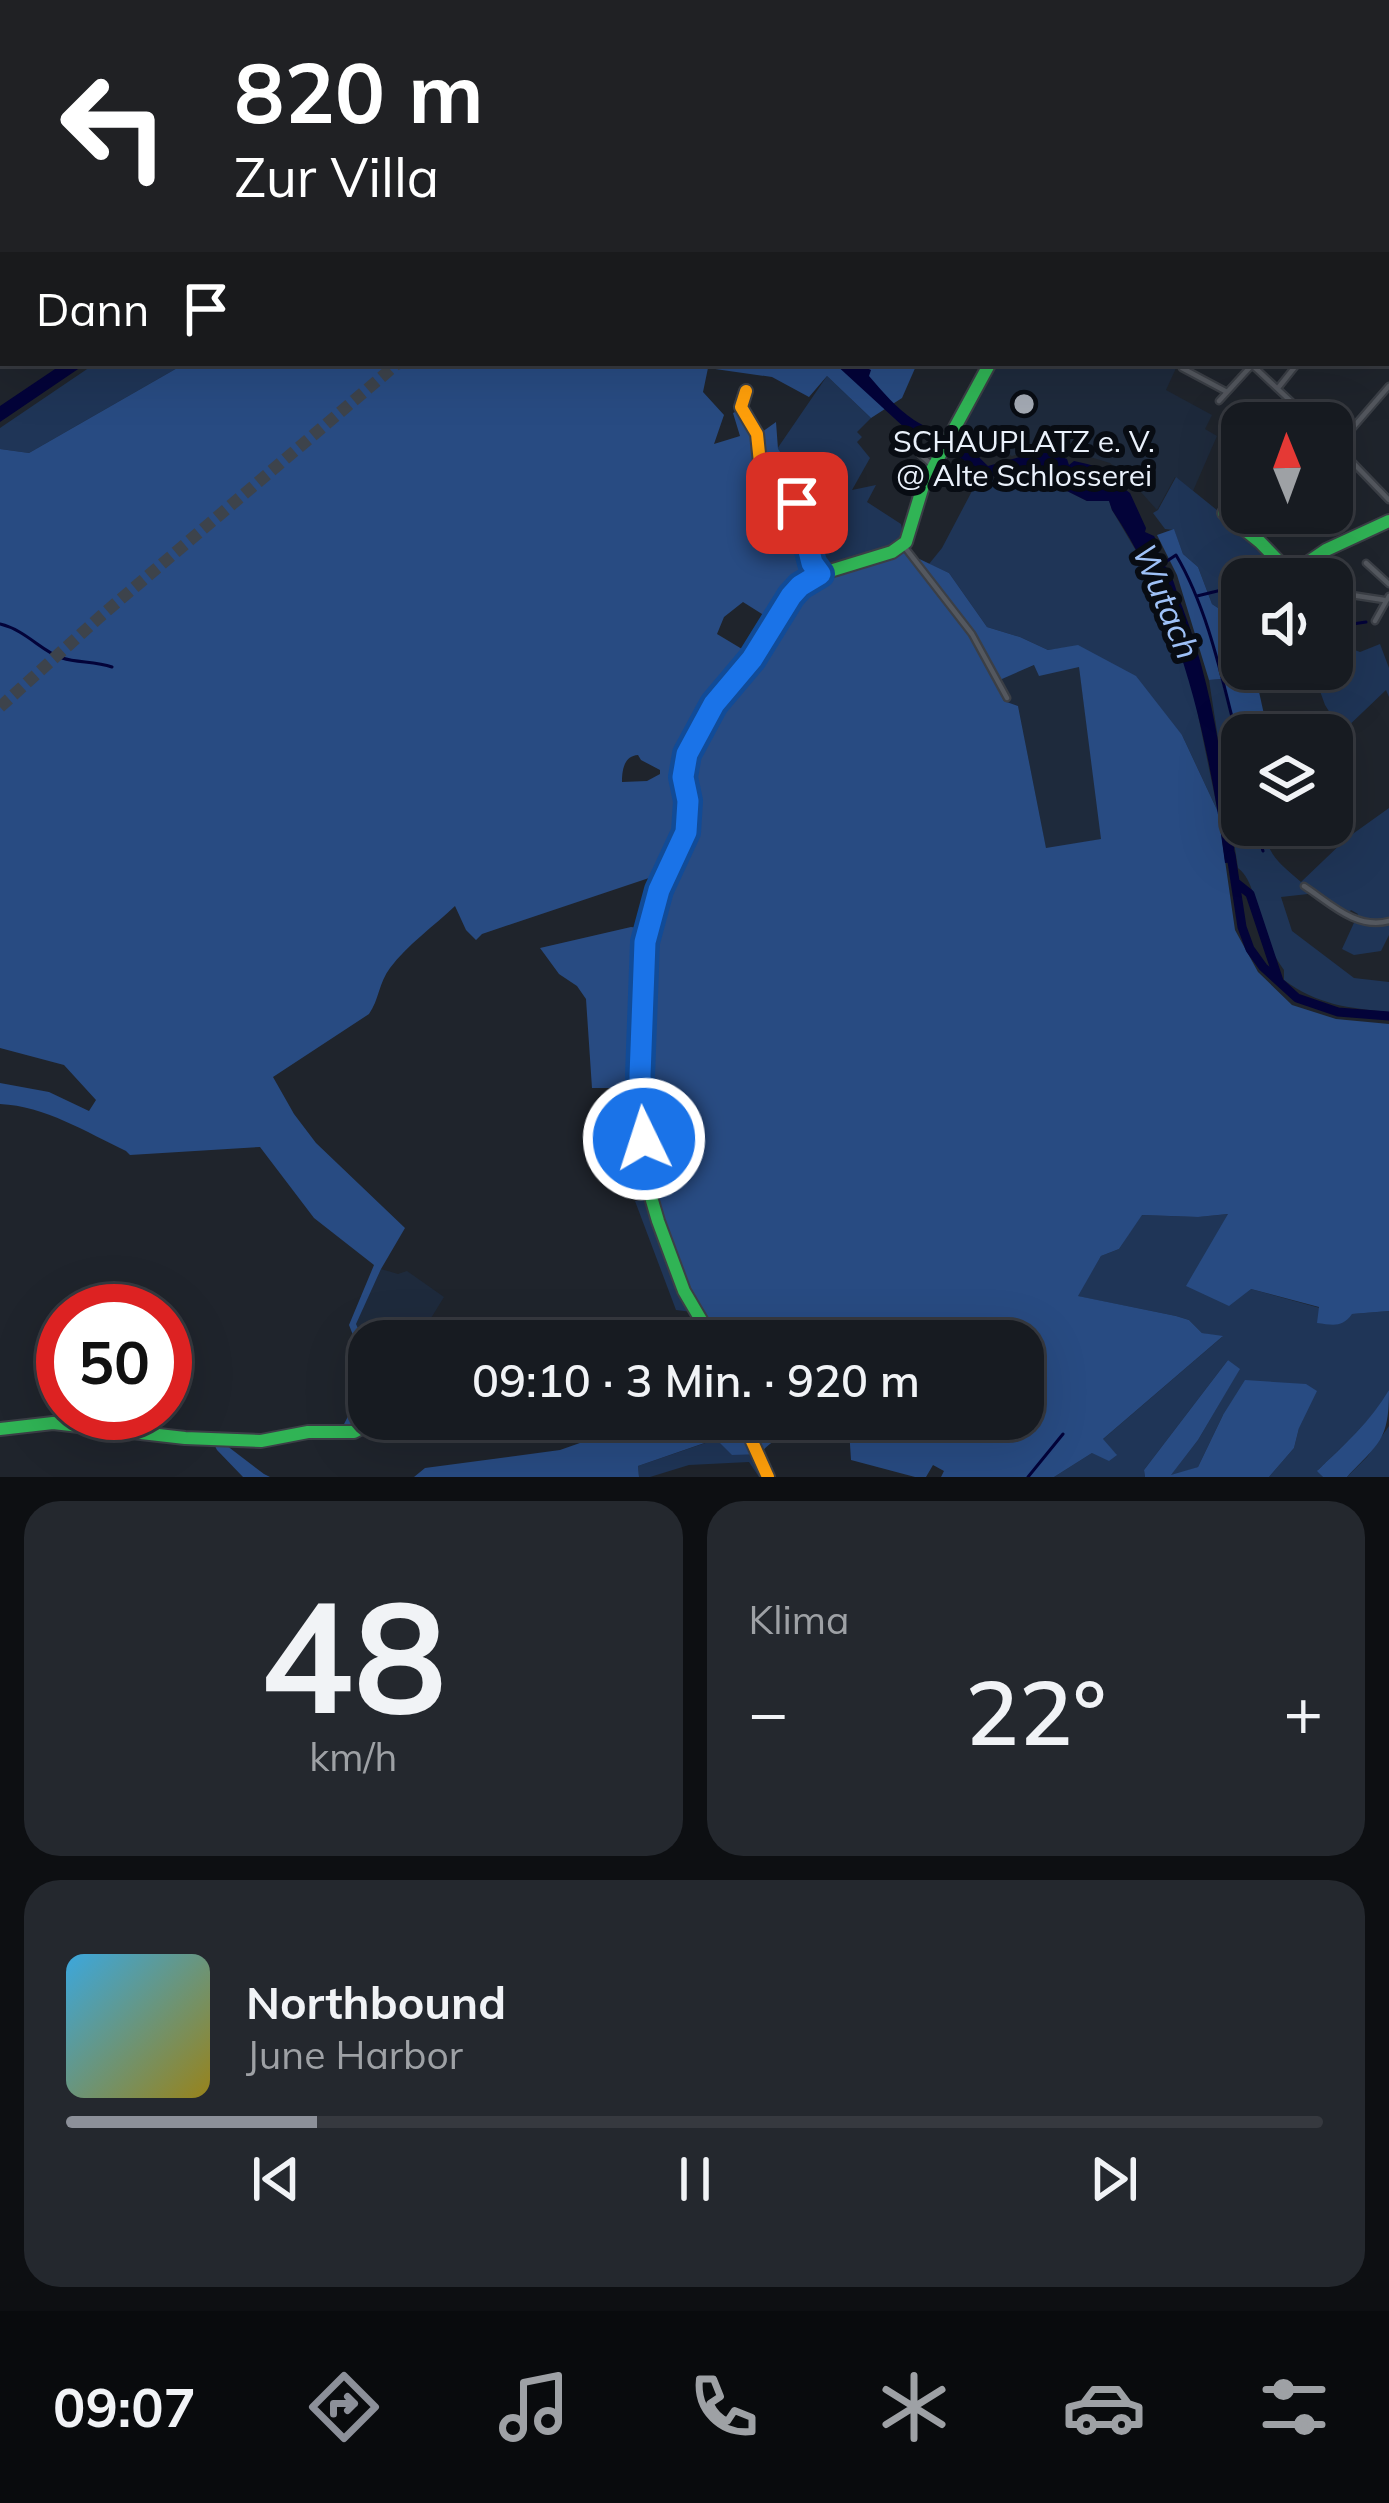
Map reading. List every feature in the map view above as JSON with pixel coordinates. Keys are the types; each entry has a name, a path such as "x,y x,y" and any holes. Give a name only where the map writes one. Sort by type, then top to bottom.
{"main road":[{"path":"701,1320 684,1291 652,1201 640,1076 645,942 659,890 686,832 688,801 683,777 687,754 714,704 752,659 800,586 906,542 923,486 988,366"},
{"path":"746,391 742,407 757,434 760,463 797,503 812,563 820,574"},
{"path":"1250,534 1291,574 1326,550 1389,521"},
{"path":"0,1429 46,1422 139,1434 263,1441 300,1433 348,1433"},
{"path":"750,1440 768,1477"}],"street":[{"path":"1219,401 1249,366"},
{"path":"1253,366 1293,402"},
{"path":"1278,388 1296,366"},
{"path":"1181,368 1227,392"},
{"path":"1353,423 1389,386"},
{"path":"898,434 933,466"},
{"path":"1353,463 1389,500"},
{"path":"903,545 972,634 1007,698"},
{"path":"1366,563 1389,584"},
{"path":"1353,594 1387,598 1375,621"},
{"path":"1304,886 1352,918 1378,924 1389,921"}],"shaded area":[{"path":"92,366 181,366 29,453 0,449 0,428"},
{"path":"181,366 916,366 902,398 871,418 827,376 809,397 772,377 708,368 703,392 724,415 714,444 740,436 733,413 739,410 752,439 776,422 778,449 816,503 808,533 823,571 894,547 949,573 987,627 1048,650 1078,645 1136,676 1182,735 1218,812 1235,930 1258,972 1292,1005 1336,1019 1389,1024 1389,1311 1352,1314 1337,1324 1317,1323 1319,1307 1251,1289 1229,1306 1186,1286 1228,1214 1142,1215 1119,1249 1101,1256 1078,1296 1176,1316 1189,1320 1202,1333 1223,1336 1103,1439 1117,1455 1109,1461 1092,1453 1054,1477 941,1477 944,1471 933,1465 926,1477 915,1477 851,1460 850,1440 1044,1440 1044,1320 683,1320 700,1313 656,1206 642,1088 592,1088 586,999 540,948 631,927 646,929 659,883 649,878 482,934 476,940 455,906 390,968 369,1014 273,1077 316,1143 405,1228 358,1320 351,1320 374,1265 314,1218 260,1147 130,1155 49,1115 0,1104 0,1083 49,1092 89,1111 96,1100 64,1065 0,1048 0,449 29,453","holes":["743,602 770,619 789,610 757,658 717,634 724,617","1034,665 1039,676 1079,667 1101,839 1046,848 1018,706 1004,701 995,682","638,755 660,774 647,781 622,782 630,758"]},
{"path":"995,366 1177,366 1166,390 1212,415 1205,429 1217,436 1193,491 1175,477 1157,510 1110,463 1048,444 1012,456 961,427"},
{"path":"827,376 871,418 857,432 862,437 857,442 870,458 852,490 876,485 867,502 901,524 904,538 894,547 823,572 777,449"},
{"path":"981,474 1014,484 1047,481 1087,501 1109,500 1145,566 1191,681 1218,812 1182,735 1078,646 1048,650 987,627 949,573 929,564"},
{"path":"1176,477 1221,513 1221,534 1247,534 1270,558 1221,558 1221,610 1212,604 1198,567 1183,554 1174,530 1165,529 1153,513"},
{"path":"1174,529 1183,554 1198,567 1212,604 1221,610 1221,679 1209,680 1177,575 1157,535"},
{"path":"1380,644 1389,668 1389,697 1386,690 1353,722 1353,714 1331,714 1320,690 1353,690 1353,649 1360,652"},
{"path":"1035,665 1039,675 1079,666 1102,839 1046,849 1018,706 1004,701 994,681"},
{"path":"1221,679 1221,690 1226,690 1237,714 1221,714 1221,758 1209,680"},
{"path":"1224,690 1259,690 1264,714 1231,714"},
{"path":"1389,808 1389,935 1381,951 1354,955 1342,949 1358,914 1351,910 1348,913 1317,893 1281,897 1292,931 1354,978 1389,982 1389,1012 1334,1004 1284,980 1251,886 1238,868 1235,846 1269,846 1301,882 1339,846 1353,846 1353,834"},
{"path":"648,1200 692,1312 676,1310 635,1201"},
{"path":"1229,1214 1251,1289 1320,1308 1318,1322 1389,1311 1389,1390 1385,1398 1318,1470 1323,1477 1269,1477 1294,1448 1299,1428 1223,1415 1198,1467 1169,1477 1198,1440 1239,1370 1228,1360 1144,1470 1145,1477 1054,1477 1092,1453 1116,1454 1102,1440 1222,1337 1202,1333 1189,1320 1176,1316 1077,1296 1101,1256 1119,1249 1141,1215"},
{"path":"381,1269 398,1274 407,1271 444,1297 430,1320 357,1320"},
{"path":"1228,1360 1240,1369 1171,1475 1198,1467 1245,1380 1306,1384 1317,1391 1294,1448 1269,1477 1145,1477 1144,1470"},
{"path":"1389,1390 1387,1420 1375,1447 1347,1477 1323,1477 1317,1471 1365,1423"},
{"path":"1389,1426 1389,1477 1347,1477 1367,1457"},
{"path":"588,1440 713,1440 638,1466 639,1477 414,1477 425,1468 560,1450"},
{"path":"717,1440 776,1440 760,1454 732,1455"},
{"path":"719,1440 753,1454 765,1477 759,1477 749,1462 689,1465 650,1477 639,1477 638,1466"},
{"path":"222,1442 270,1477 243,1477 217,1450 215,1446"}],"water":[{"path":"60,366 83,366 0,422 0,406"},
{"path":"837,366 871,370 869,376 901,410 951,439 959,438 988,466 1044,450 1067,459 1069,465 1074,461 1114,472 1115,482 1130,493 1145,532 1160,547 1157,558 1170,574 1193,637 1221,764 1221,838 1200,725 1174,635 1157,591 1109,501 1087,501 1047,481 1008,481 906,429"},
{"path":"1222,846 1234,846 1236,862 1225,863"}],"waterway":[{"path":"1161,565 1176,555 1188,578 1231,714"},
{"path":"1197,596 1221,590"},
{"path":"1353,624 1366,622"},
{"path":"0,624 62,658 112,667"},
{"path":"1261,846 1263,851"},
{"name":"Wutach","path":"1231,855 1242,927 1263,967 1297,998 1338,1012 1389,1016"},
{"name":"Wutach","path":"1235,882 1250,894 1279,981"},
{"path":"1028,1477 1063,1434"}],"tunnel":[{"path":"0,707 394,366"}],"traffic: fast":[{"path":"701,1320 684,1291 651,1197 641,1108 645,942 659,890 686,831 684,763 714,704 752,659 800,586 820,574 892,552 906,542 923,486 988,366"},
{"path":"1250,534 1291,574 1326,550 1389,521"},
{"path":"0,1429 53,1423 261,1441 308,1432 348,1432"}],"traffic: slow":[{"path":"746,391 741,407 757,434 760,463 797,503 812,563 820,574"},
{"path":"751,1440 768,1477"}],"place":[{"name":"SCHAUPLATZ e. V. @ Alte Schlosserei","path":"1024,404"}],"route":[{"path":"644,1139 640,1076 645,942 659,890 686,832 684,763 714,704 752,659 791,596 820,574 812,563 797,503"}]}
